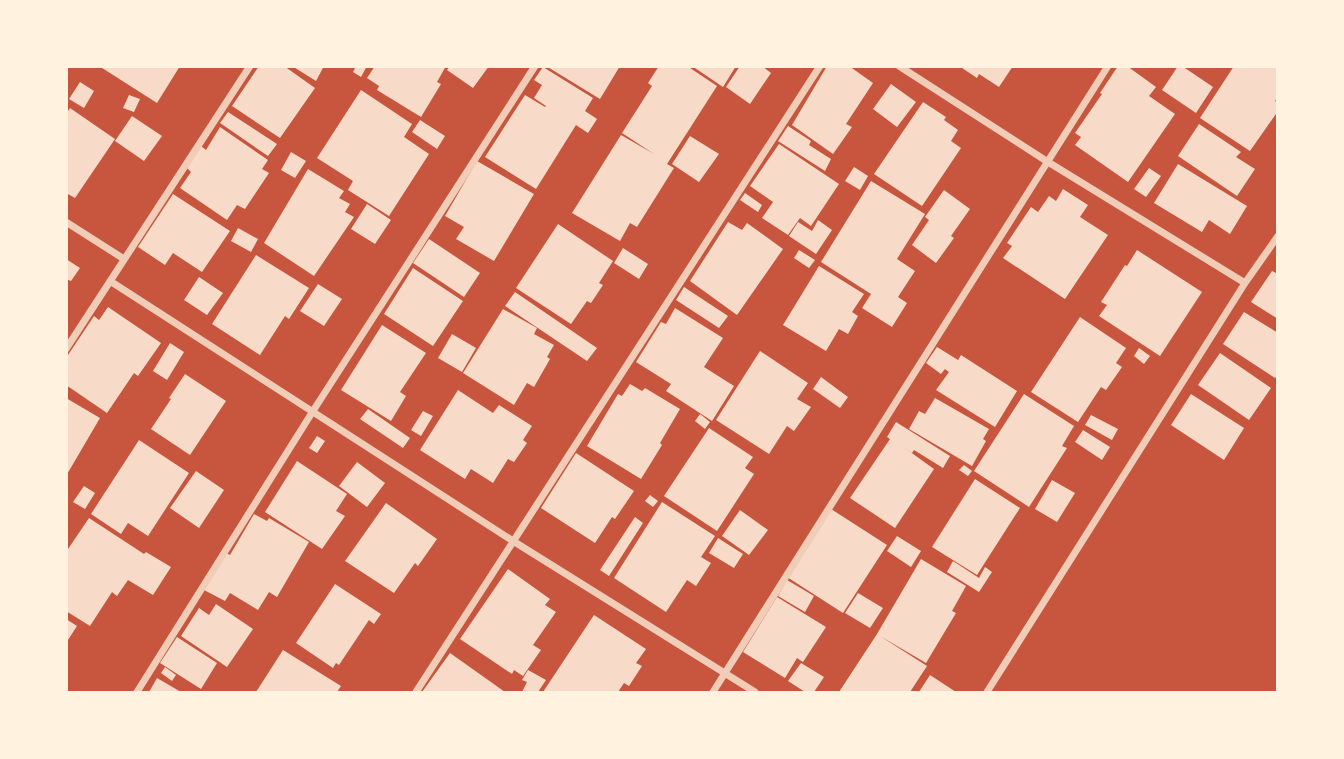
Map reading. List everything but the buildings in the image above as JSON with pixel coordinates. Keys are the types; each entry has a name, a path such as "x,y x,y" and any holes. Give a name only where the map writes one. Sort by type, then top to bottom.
{"street":[{"path":"66,349 250,66"},
{"path":"137,692 313,411 535,66"},
{"path":"416,692 820,66"},
{"path":"899,66 1048,162 1245,283"},
{"path":"713,692 1108,66"},
{"path":"66,222 124,259"},
{"path":"987,692 1245,283 1278,236"},
{"path":"110,281 513,541 755,692"}]}
